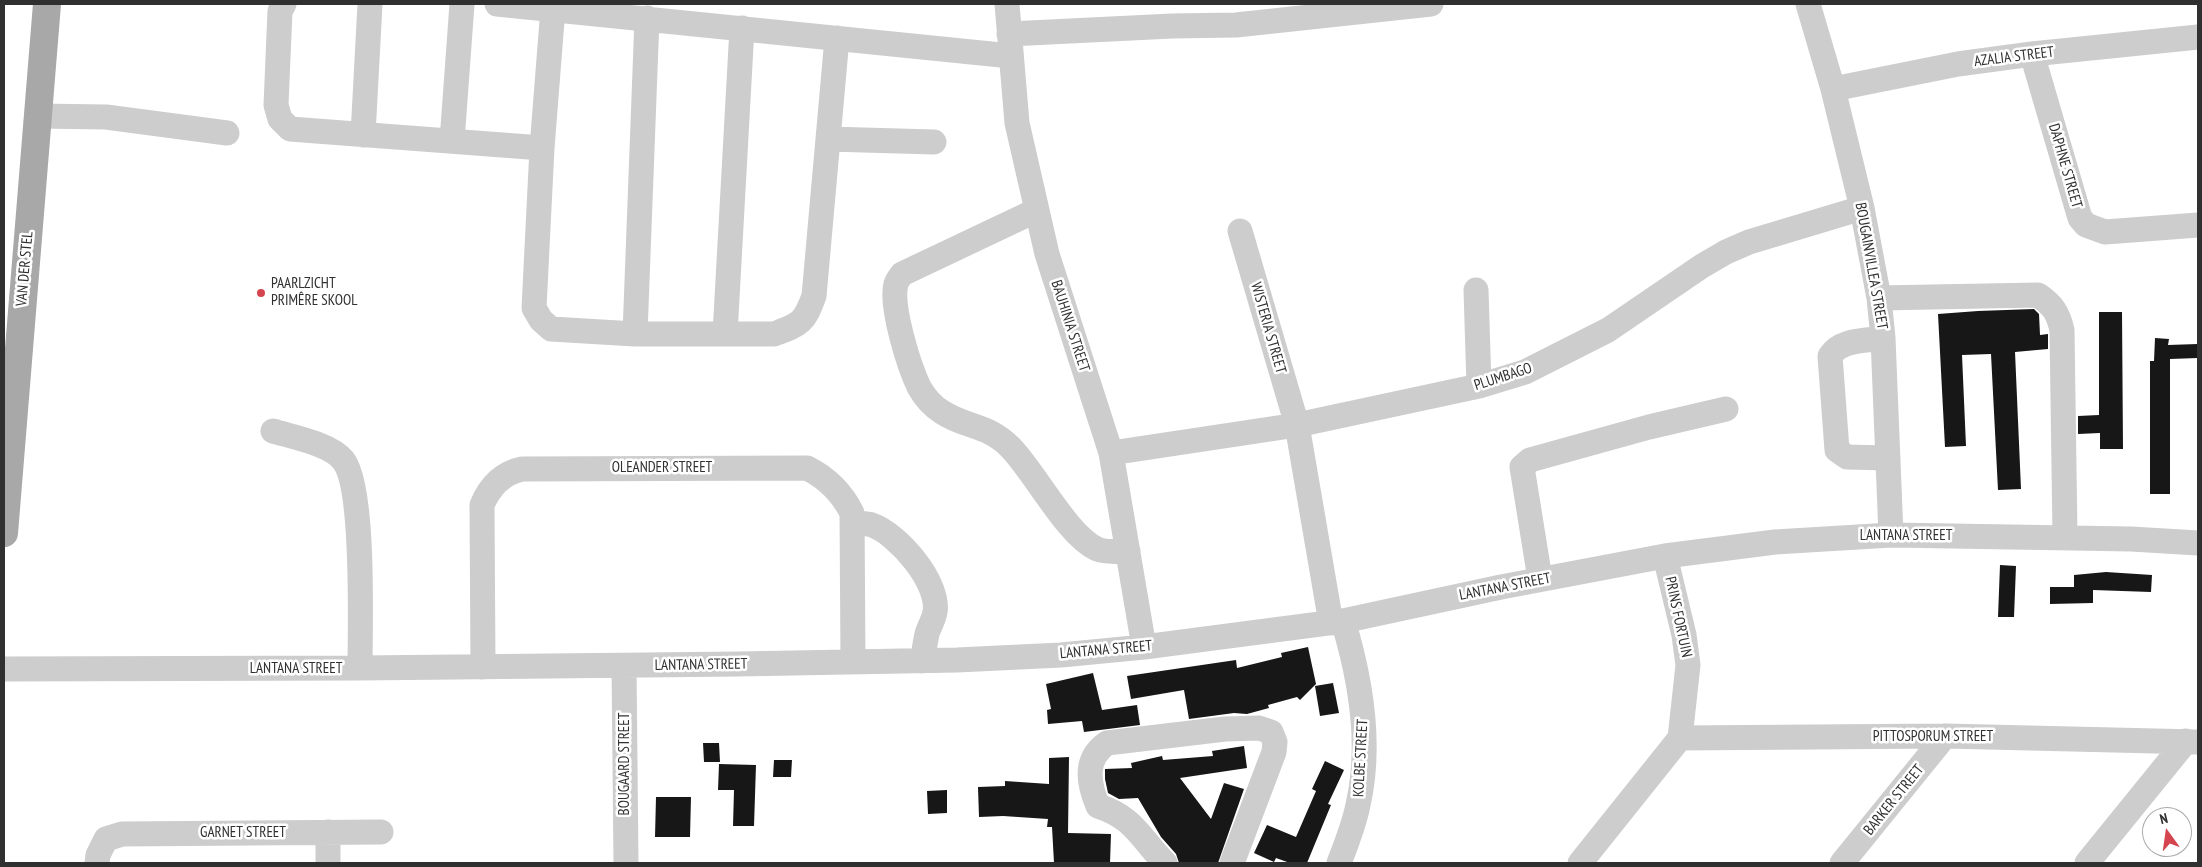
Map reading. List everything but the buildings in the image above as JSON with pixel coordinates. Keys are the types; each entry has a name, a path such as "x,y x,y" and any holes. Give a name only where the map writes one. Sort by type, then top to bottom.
{"main road":[{"name":"VAN DER STEL","path":"4,533 47,4"}],"street":[{"path":"284,4 280,11 276,105 280,119 290,129 542,148"},
{"path":"363,135 370,4"},
{"path":"452,141 462,4"},
{"path":"497,4 553,8 837,38 1010,45 1171,15 1236,25 1323,10 1431,4"},
{"name":"BAUHINIA STREET","path":"1007,4 1017,123 1047,254 1111,453 1144,647"},
{"name":"BOUGAINVILLEA STREET","path":"1808,4 1833,89 1862,208 1879,298 1883,338 1887,458 1892,534"},
{"path":"553,8 542,148 534,308 541,320 551,329 635,334 774,334 796,326 806,316 814,296 837,38"},
{"path":"635,334 647,18"},
{"path":"724,334 742,28"},
{"name":"AZALIA STREET","path":"1833,89 1958,64 2032,54 2198,37"},
{"name":"DAPHNE STREET","path":"2032,54 2080,218 2086,225 2105,232 2198,225"},
{"path":"38,116 106,117 227,132"},
{"path":"828,139 934,142"},
{"name":"PLUMBAGO","path":"1111,453 1297,425 1480,386 1525,372 1608,330 1702,266 1726,252 1749,242 1862,208"},
{"path":"1037,210 902,274 896,282 895,291 895,307 898,321 916,379 928,401 947,415 996,434 1011,448 1061,515 1088,543 1104,551 1128,551"},
{"name":"WISTERIA STREET","path":"1240,231 1297,425 1337,622"},
{"path":"1476,290 1480,386"},
{"path":"1879,298 2038,295 2050,303 2058,314 2062,330 2065,537"},
{"path":"1883,338 1845,343 1834,350 1830,356 1837,450 1847,457 1887,458"},
{"path":"1540,579 1522,467 1524,464 1530,460 1640,429 1726,409"},
{"path":"273,430 322,446 343,460 352,476 358,506 360,668"},
{"name":"OLEANDER STREET","path":"482,667 482,505 486,494 508,472 522,469 807,468 822,475 844,498 852,513 853,662"},
{"path":"852,523 871,525 888,533 920,567 931,587 936,611 928,634 922,661"},
{"name":"LANTANA STREET","path":"4,669 624,666 922,661 1061,655 1144,647 1337,622 1540,579 1665,556 1775,542 1892,534 2065,537 2198,543"},
{"name":"PRINS FORTUIN","path":"1665,556 1684,635 1688,665 1680,738"},
{"name":"KOLBE STREET","path":"1337,622 1358,680 1364,717 1364,740 1358,806 1339,863"},
{"name":"BOUGAARD STREET","path":"624,666 626,863"},
{"path":"1165,863 1150,848 1139,831 1126,819 1116,811 1098,806 1091,783 1090,770 1092,758 1097,749 1107,743 1225,729 1259,728 1271,732 1275,742 1274,752 1232,863"},
{"name":"PITTOSPORUM STREET","path":"1680,738 1945,736 2192,741"},
{"name":"BARKER STREET","path":"1842,863 1945,736"},
{"path":"1580,863 1680,738"},
{"path":"2087,863 2192,741"},
{"path":"328,832 328,863"},
{"name":"GARNET STREET","path":"97,863 98,855 106,839 122,834 380,832"}],"place":[{"name":"PAARLZICHT PRIMÊRE SKOOL","path":"261,293"}]}
